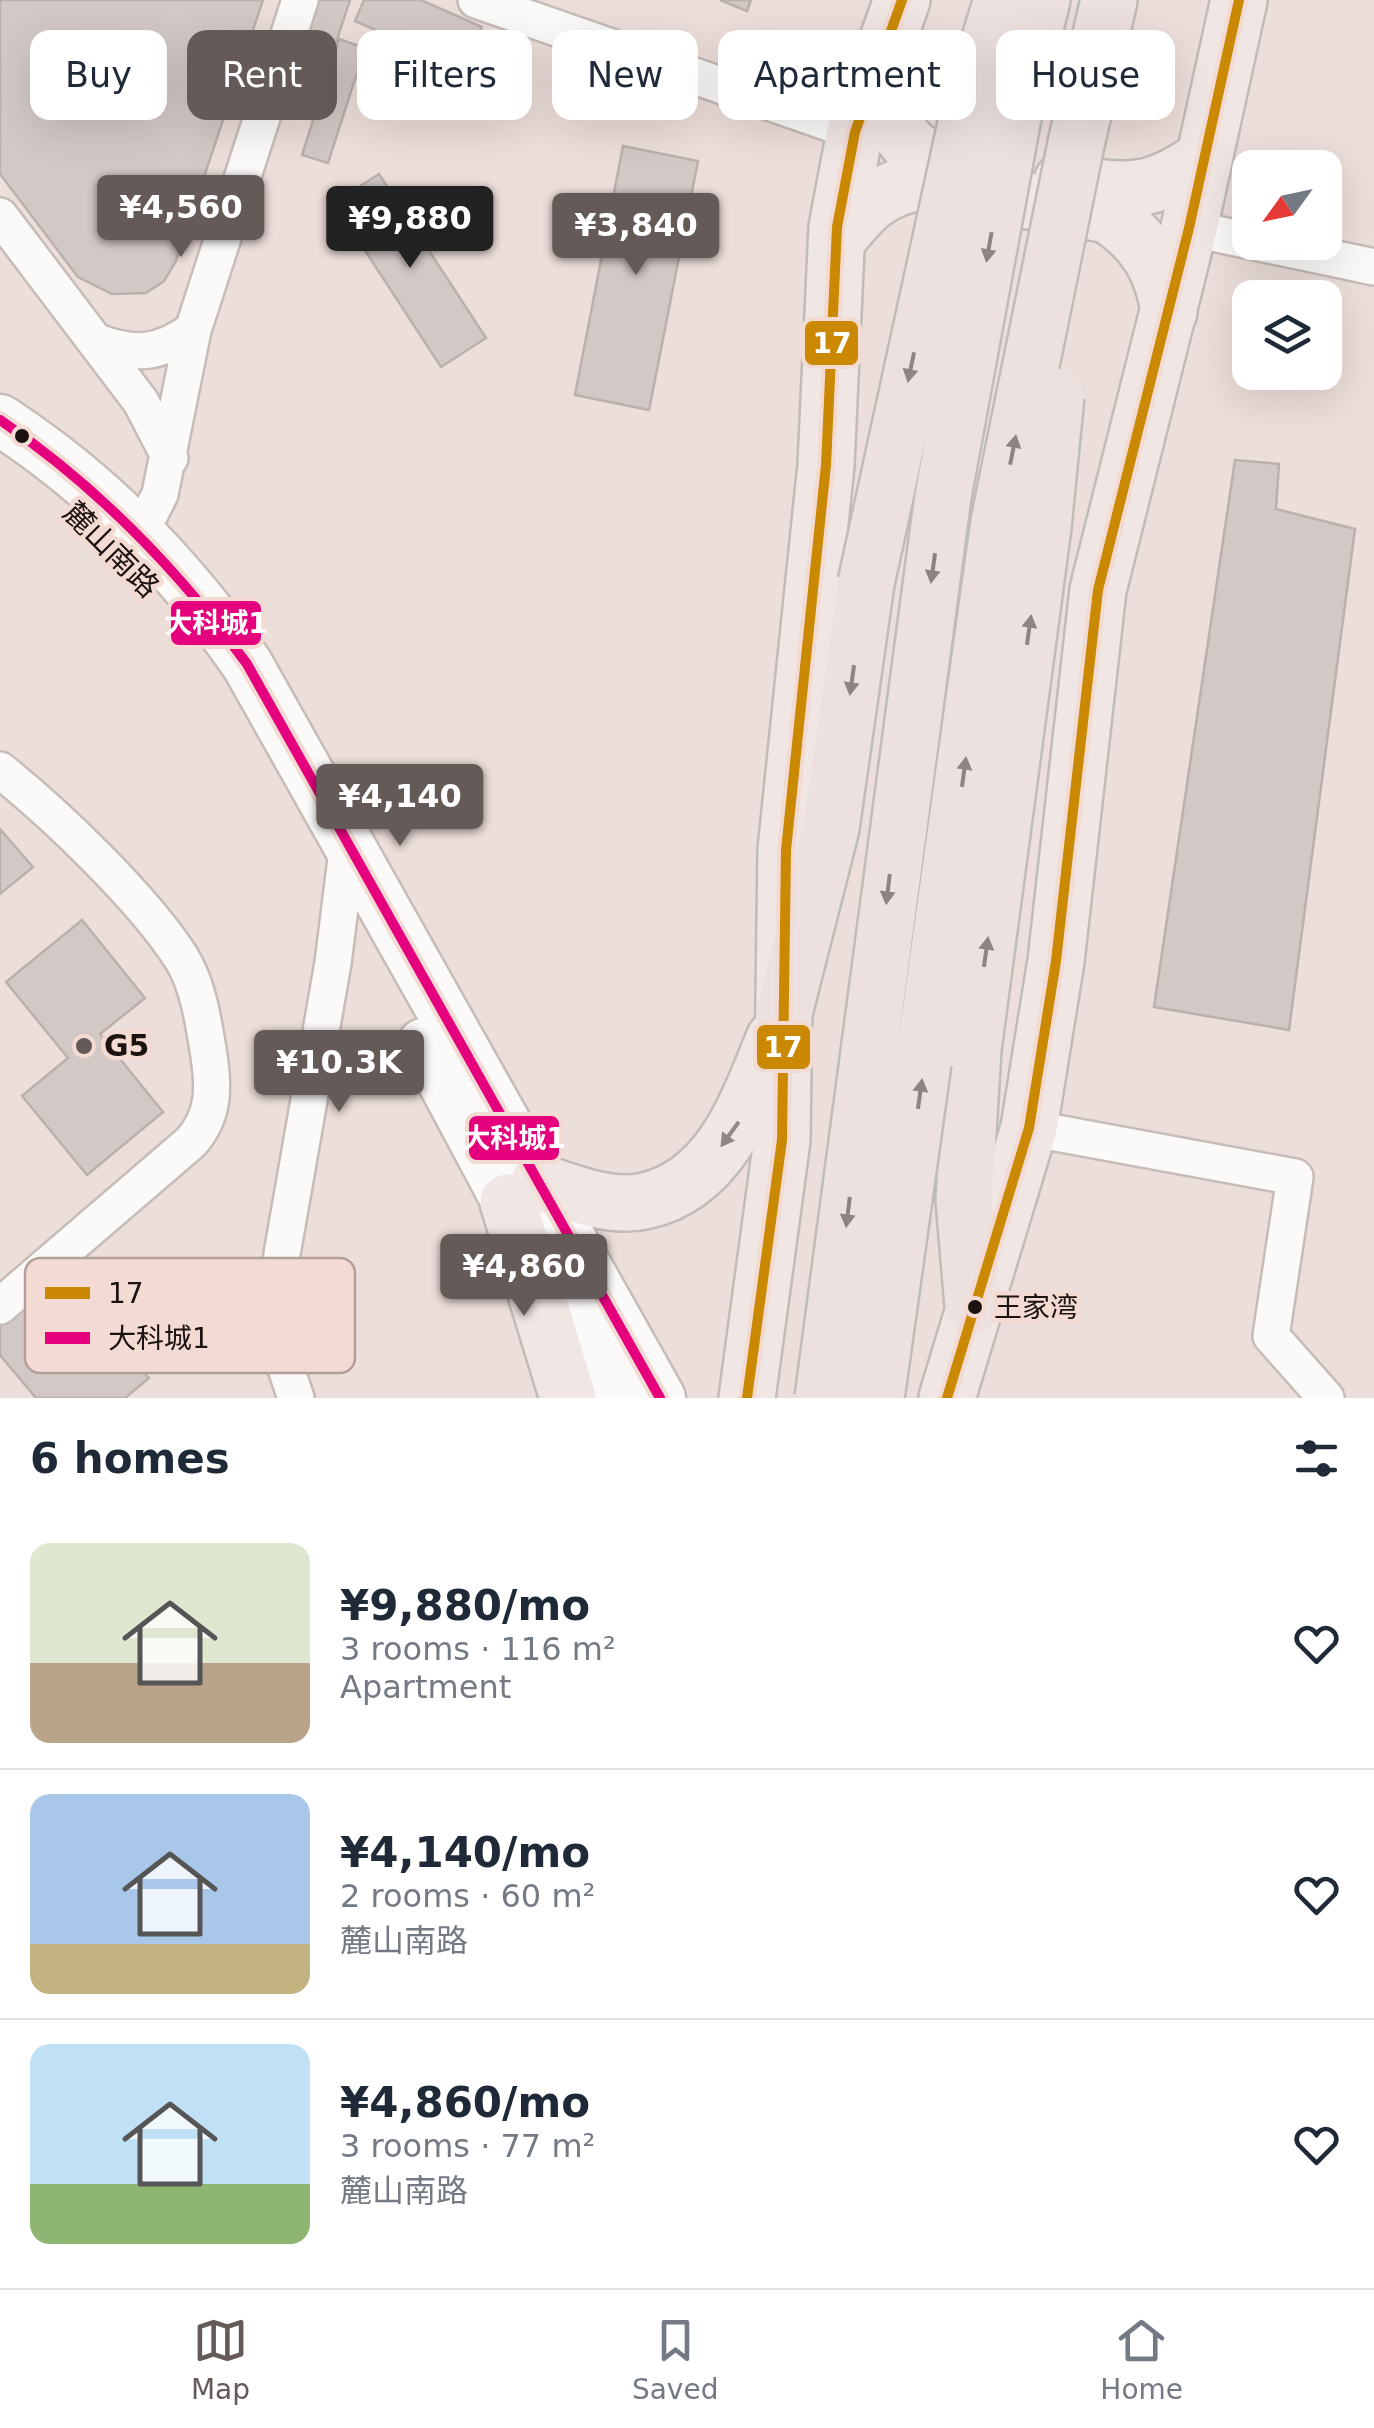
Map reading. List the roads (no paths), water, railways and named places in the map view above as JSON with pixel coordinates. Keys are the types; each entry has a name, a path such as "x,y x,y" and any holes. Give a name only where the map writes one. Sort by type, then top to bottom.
{"highway":[{"path":"823,1398 944,496 1002,0"},
{"path":"784,1013 832,828 866,583 992,109 1042,0"},
{"path":"876,1398 999,522 1109,0"},
{"path":"973,1306 964,1200 973,1048 1043,527 1076,144"}],"main road":[{"path":"891,30 902,0"},
{"path":"947,1398 1029,1128 1056,960 1098,590 1189,228 1239,0"},
{"path":"747,1398 782,1140 786,850 826,465 836,242 859,120"},
{"path":"893,120 922,155 1112,191 1150,188 1177,178 1204,157"},
{"path":"836,242 872,198 896,186 922,182 1108,214 1131,230 1149,252 1165,282 1168,312"},
{"name":"麓山南路","path":"0,420 115,506 126,538 523,1192 660,1398"},
{"name":"麓山南路","path":"0,452 126,538 210,611 247,664 348,837 523,1192 612,1398"},
{"path":"568,1398 523,1192 645,1201 704,1171 743,1116 784,1013"},
{"path":"973,1306 973,1398"}],"street":[{"path":"126,538 160,494 193,330 300,0"},
{"path":"476,0 855,132"},
{"path":"0,216 142,402 170,458"},
{"path":"1189,228 1232,238"},
{"path":"1336,260 1374,268"},
{"path":"97,342 123,352 150,352 193,330"},
{"path":"0,770 82,844 183,960 196,992 213,1082 205,1126 191,1142 56,1258"},
{"path":"282,1258 343,897 348,837"},
{"path":"1029,1128 1295,1177 1271,1336 1326,1398"},
{"path":"0,1306 25,1285"},
{"path":"288,1373 296,1398"}],"place":[{"name":"G5","path":"84,1046"},
{"name":"王家湾","path":"975,1307"}]}
